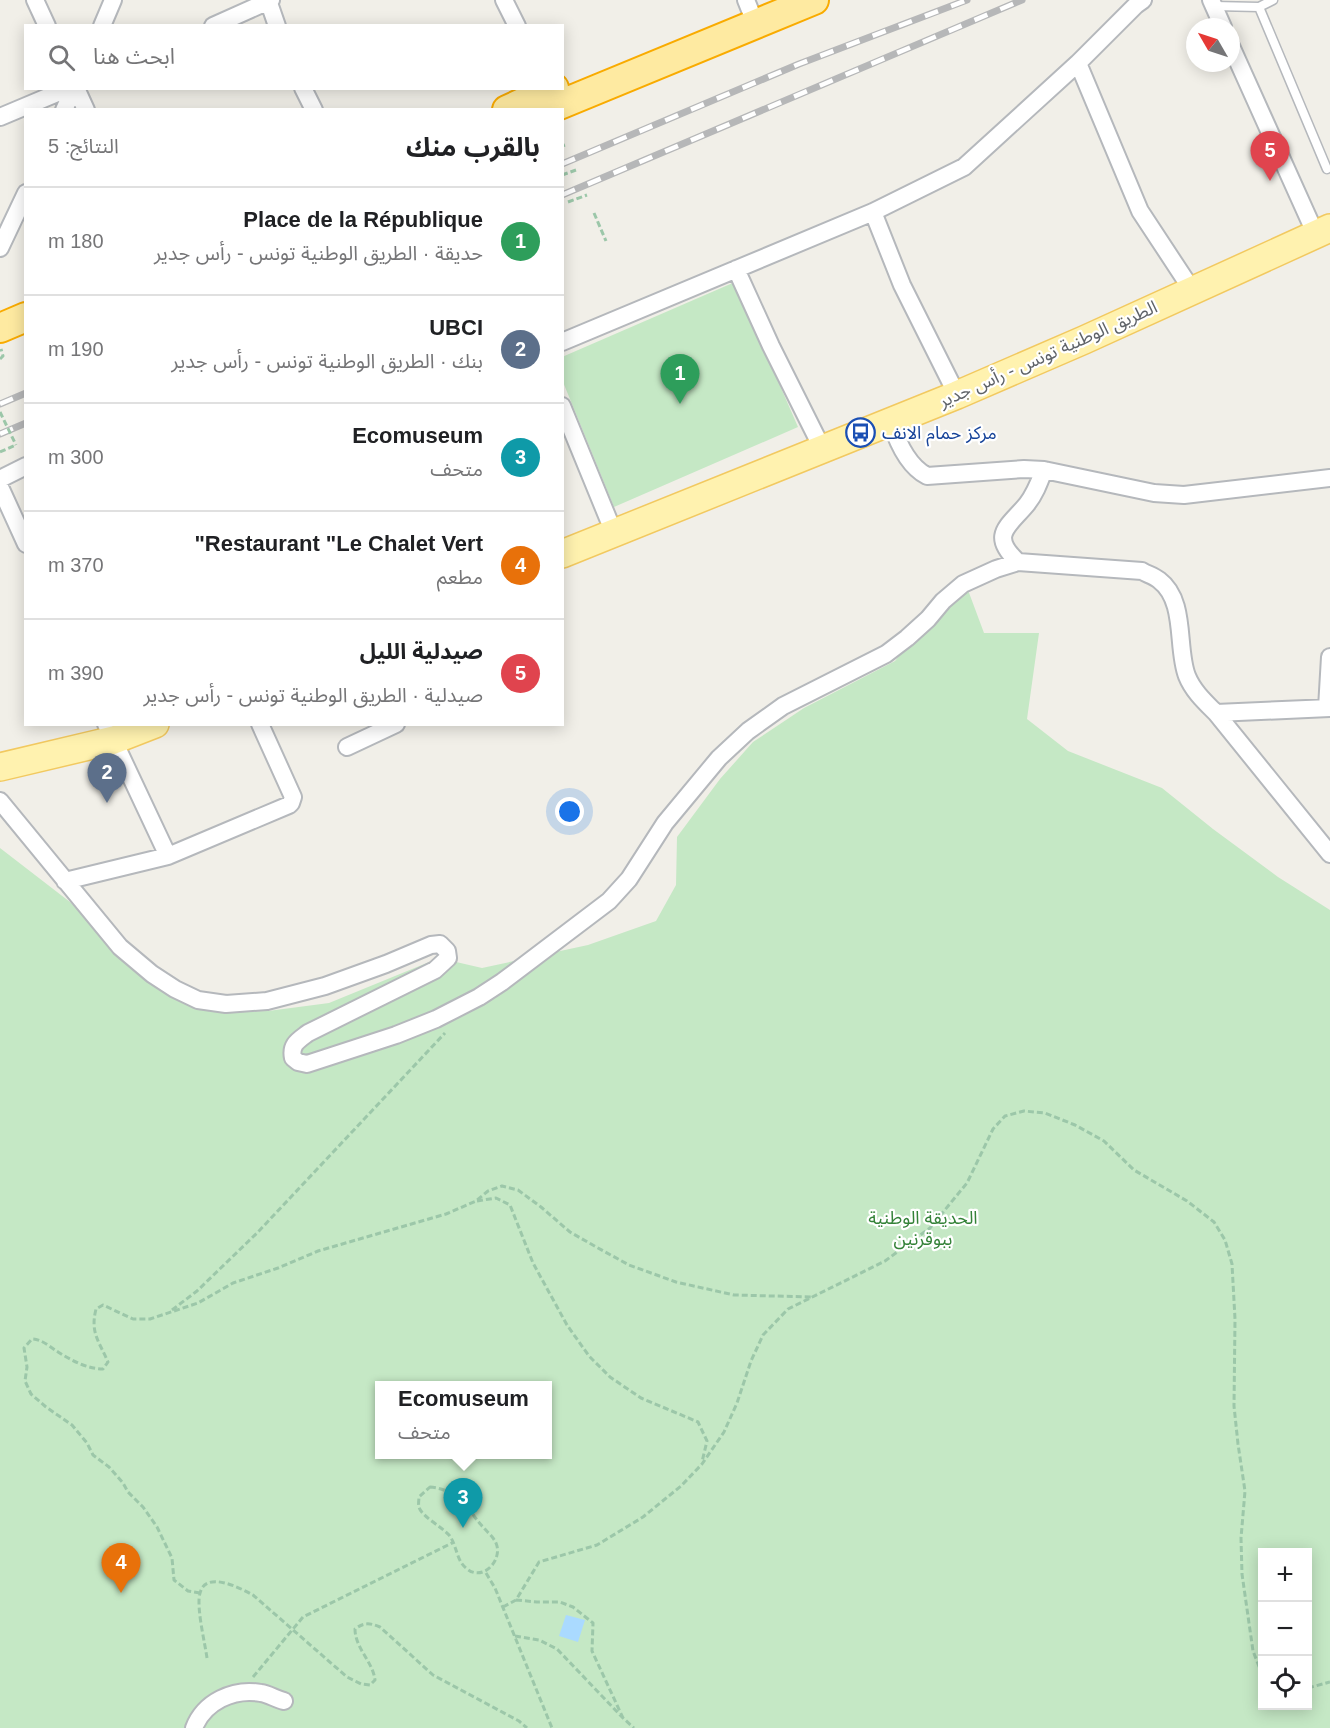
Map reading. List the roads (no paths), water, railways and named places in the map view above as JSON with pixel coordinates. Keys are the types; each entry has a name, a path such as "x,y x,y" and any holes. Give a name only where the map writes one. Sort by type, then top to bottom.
{"highway":[{"path":"513,108 814,0"},
{"path":"564,89 757,3"},
{"path":"1,348 24,319"},
{"path":"1,348 24,338"}],"main road":[{"name":"الطريق الوطنية تونس - رأس جدير","path":"564,553 957,395 1323,231"},
{"path":"0,767 110,732 144,726"}],"street":[{"path":"35,0 46,24"},
{"path":"103,24 113,0"},
{"path":"217,24 269,0 276,24"},
{"path":"504,0 516,24"},
{"path":"564,341 873,212 964,167 1143,0"},
{"path":"1212,3 1219,18"},
{"path":"1078,63 1140,211 1192,290"},
{"path":"1240,64 1323,231"},
{"path":"0,117 64,90"},
{"path":"65,108 74,90"},
{"path":"76,90 85,108"},
{"path":"304,90 313,108"},
{"path":"0,248 24,197"},
{"path":"873,212 902,285 957,395"},
{"path":"736,269 771,346 823,450"},
{"path":"564,411 614,533"},
{"path":"891,422 896,437 914,466 927,476 1024,469 1044,470 1154,493 1184,495 1330,478"},
{"path":"0,479 24,467"},
{"path":"1018,562 1008,552 1003,539 1005,530 1027,505 1036,491 1044,470"},
{"path":"0,487 24,540"},
{"path":"0,801 120,947 175,989 198,1000 226,1004 267,1000 325,986 431,945 440,945 447,951 448,958 435,970 308,1033 295,1043 292,1050 293,1058 307,1064 396,1035 436,1019 502,982 609,901 629,879 665,823 719,758 748,731 783,706 886,654 928,619 943,601 963,584 1018,562 1142,571 1160,580 1169,592 1178,612 1181,651 1187,676 1200,698 1216,713 1330,854"},
{"path":"1216,713 1328,708 1330,657"},
{"path":"65,881 168,856 289,805 293,797 261,726"},
{"path":"347,747 392,726"},
{"path":"110,732 168,856"},
{"path":"194,1728 204,1710 229,1695 246,1692 261,1693 284,1701"}],"lane":[{"path":"1212,3 1259,7 1274,0"},
{"path":"1259,7 1327,170"}],"water":[{"path":"566,1615 585,1620 578,1642 559,1636"}],"railway":[{"path":"564,163 799,64 967,0"},
{"path":"564,194 1022,0"},
{"path":"0,404 24,394"},
{"path":"0,434 24,424"}],"place":[{"name":"صيدلية الليل","path":"1270,181"},
{"name":"Place de la République","path":"680,404"},
{"name":"مركز حمام الانف","path":"861,433"},
{"name":"UBCI","path":"107,803"},
{"name":"Ecomuseum","path":"463,1528"},
{"name":"Restaurant \"Le Chalet Vert\"","path":"121,1593"}],"park label":[{"name":"الحديقة الوطنية ببوقرنين","path":"923,1228"}]}
